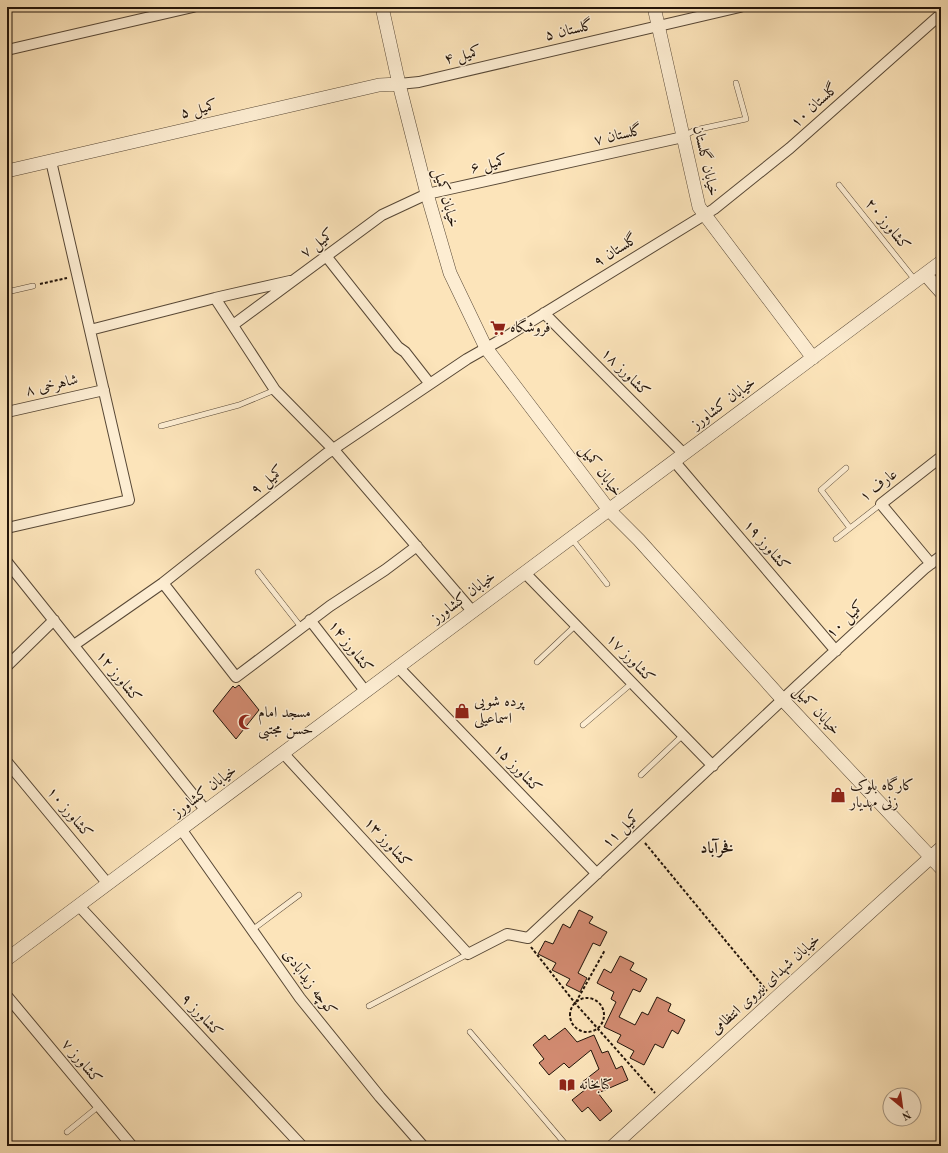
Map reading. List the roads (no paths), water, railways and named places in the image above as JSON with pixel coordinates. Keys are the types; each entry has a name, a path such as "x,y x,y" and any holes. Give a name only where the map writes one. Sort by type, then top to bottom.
{"street":[{"path":"7,50 193,7"},
{"name":"خیابان کمیل","path":"382,7 399,84 427,194 450,273 486,348 610,510 783,700 941,868"},
{"name":"خیابان گلستان","path":"654,7 699,207 813,358"},
{"name":"گلستان ۵","path":"534,55 740,7"},
{"name":"گلستان ۱۰","path":"703,214 714,209 790,148 941,14"},
{"name":"کمیل ۴","path":"399,84 419,82 534,55"},
{"name":"کمیل ۵","path":"7,171 371,87 399,84"},
{"name":"گلستان ۷","path":"559,165 683,137"},
{"path":"7,528 129,500 51,161"},
{"name":"کمیل ۶","path":"427,194 559,165"},
{"name":"کمیل ۷","path":"233,326 382,216 427,194"},
{"name":"گلستان ۹","path":"486,348 703,214"},
{"path":"326,256 398,347 405,352 430,384"},
{"name":"خیابان کشاورز","path":"7,959 941,262"},
{"path":"920,277 941,292"},
{"path":"90,330 215,298 294,280"},
{"path":"215,298 275,390 334,450 473,612"},
{"name":"کشاورز ۱۸","path":"544,313 679,458"},
{"name":"کمیل ۹","path":"74,645 163,583 326,454 467,359 486,348"},
{"name":"شاهرخی ۸","path":"7,412 104,390"},
{"name":"عارف ۱","path":"880,504 941,457"},
{"name":"کشاورز ۱۹","path":"679,458 836,650"},
{"path":"880,504 931,564"},
{"path":"163,583 236,677 310,620 385,570 417,546"},
{"name":"کمیل ۱۰","path":"783,700 836,650 941,556"},
{"name":"کشاورز ۱۲","path":"7,562 206,811"},
{"name":"کشاورز ۱۷","path":"525,573 712,766"},
{"path":"7,666 54,620"},
{"name":"کشاورز ۱۴","path":"310,620 366,692"},
{"name":"کشاورز ۱۵","path":"398,668 597,874"},
{"name":"کمیل ۱۱","path":"468,954 506,934 528,938 783,700"},
{"name":"کشاورز ۱۳","path":"283,753 468,954"},
{"name":"کشاورز ۱۰","path":"7,762 108,884"},
{"name":"کوچه زیدآبادی","path":"181,829 300,998 380,1097 423,1146"},
{"name":"خیابان شهدای نیروی انتظامی","path":"613,1146 941,848"},
{"name":"کشاورز ۹","path":"79,906 302,1146"},
{"name":"کشاورز ۷","path":"7,996 132,1146"}],"lane":[{"path":"683,137 696,130 746,119 736,84"},
{"name":"کشاورز ۲۰","path":"839,185 920,277"},
{"path":"7,292 33,286"},
{"path":"161,426 239,405 275,390"},
{"path":"846,468 821,490 850,528"},
{"name":"عارف ۱","path":"836,539 880,504"},
{"path":"571,538 607,584"},
{"path":"258,572 301,627"},
{"path":"537,662 576,625"},
{"path":"583,725 632,683"},
{"path":"641,775 683,735"},
{"path":"252,930 299,895"},
{"path":"369,1006 468,954"},
{"path":"470,1032 567,1146"},
{"path":"67,1132 99,1106"}],"place":[{"name":"فروشگاه","path":"498,328"},
{"name":"پرده شویی اسماعیلی","path":"462,711"},
{"name":"مسجد امام حسن مجتبی","path":"246,722"},
{"name":"کارگاه بلوک زنی مهدیار","path":"838,795"},
{"name":"کتابخانه","path":"567,1085"}],"district":[{"name":"فخرآباد","path":"717,849"}]}
